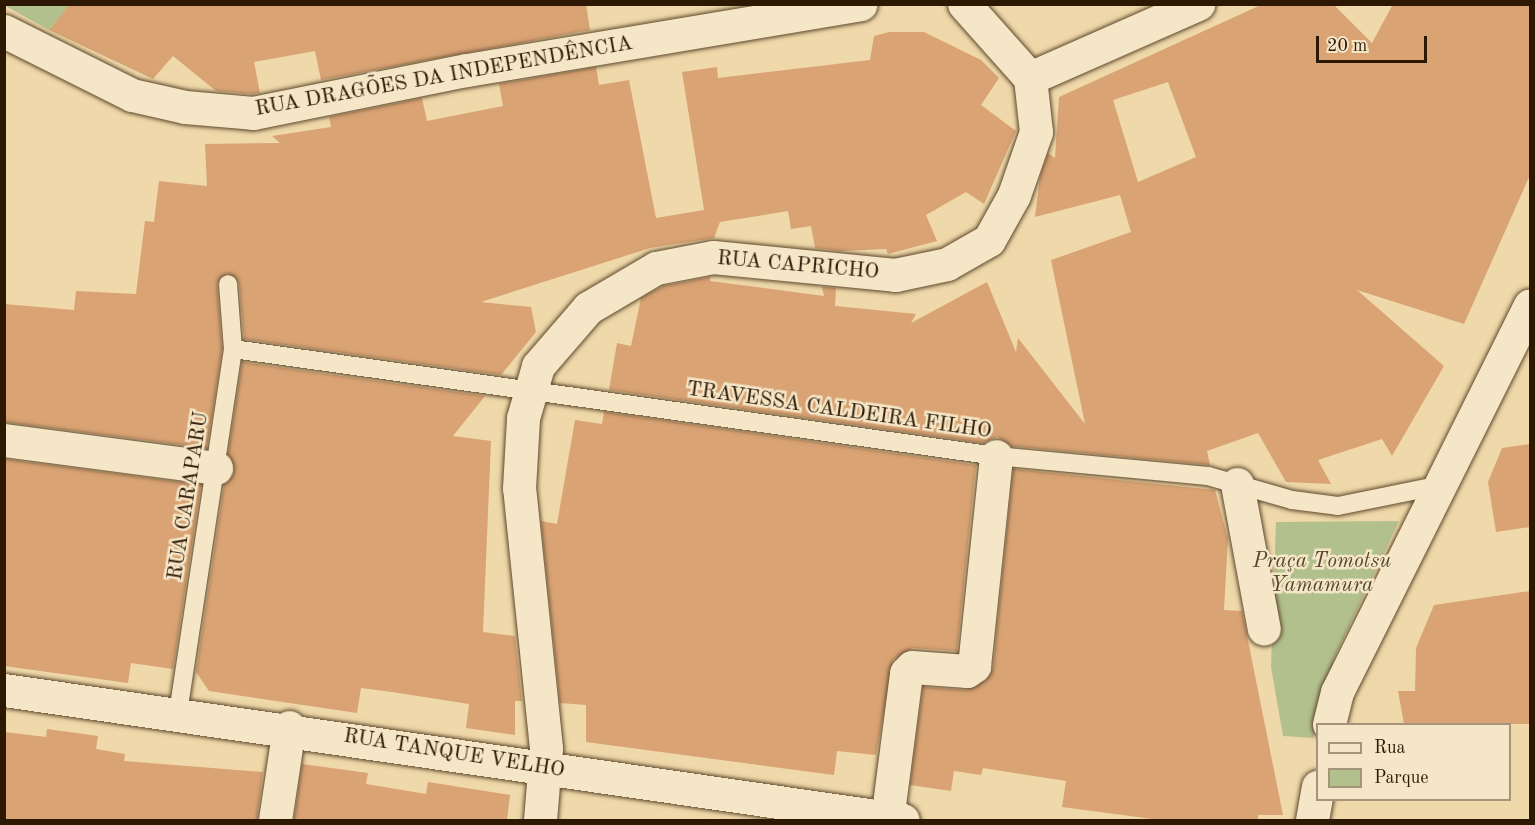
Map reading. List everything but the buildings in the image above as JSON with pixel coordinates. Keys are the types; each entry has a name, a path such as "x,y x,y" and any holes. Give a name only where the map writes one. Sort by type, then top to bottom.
{"street":[{"name":"RUA DRAGÕES DA INDEPENDÊNCIA","path":"4,31 132,95 185,107 253,113 467,70 861,4"},
{"path":"964,4 1030,78 1198,4"},
{"name":"RUA CAPRICHO","path":"540,820 544,768 519,488 523,418 551,344 580,315 656,268 713,257 895,275 947,264 989,240 1014,195 1036,132 1030,78"},
{"path":"1329,723 1337,692 1437,486 1530,305"},
{"path":"4,440 216,468"},
{"path":"892,820 906,673 912,667 967,671 974,666 996,456"},
{"path":"1237,484 1264,628"},
{"name":"RUA TANQUE VELHO","path":"4,690 289,727 892,820"},
{"path":"275,820 289,727"},
{"path":"1312,820 1316,794"}],"lane":[{"name":"RUA CARAPARU","path":"178,712 233,349 228,284"},
{"name":"TRAVESSA CALDEIRA FILHO","path":"233,349 996,456 1208,476 1292,500 1338,506 1437,486"}],"green space":[{"path":"4,5 70,5 49,30"},
{"name":"Praça Tomotsu Yamamura","path":"1399,521 1334,658 1313,738 1283,736 1271,667 1276,522"}]}
